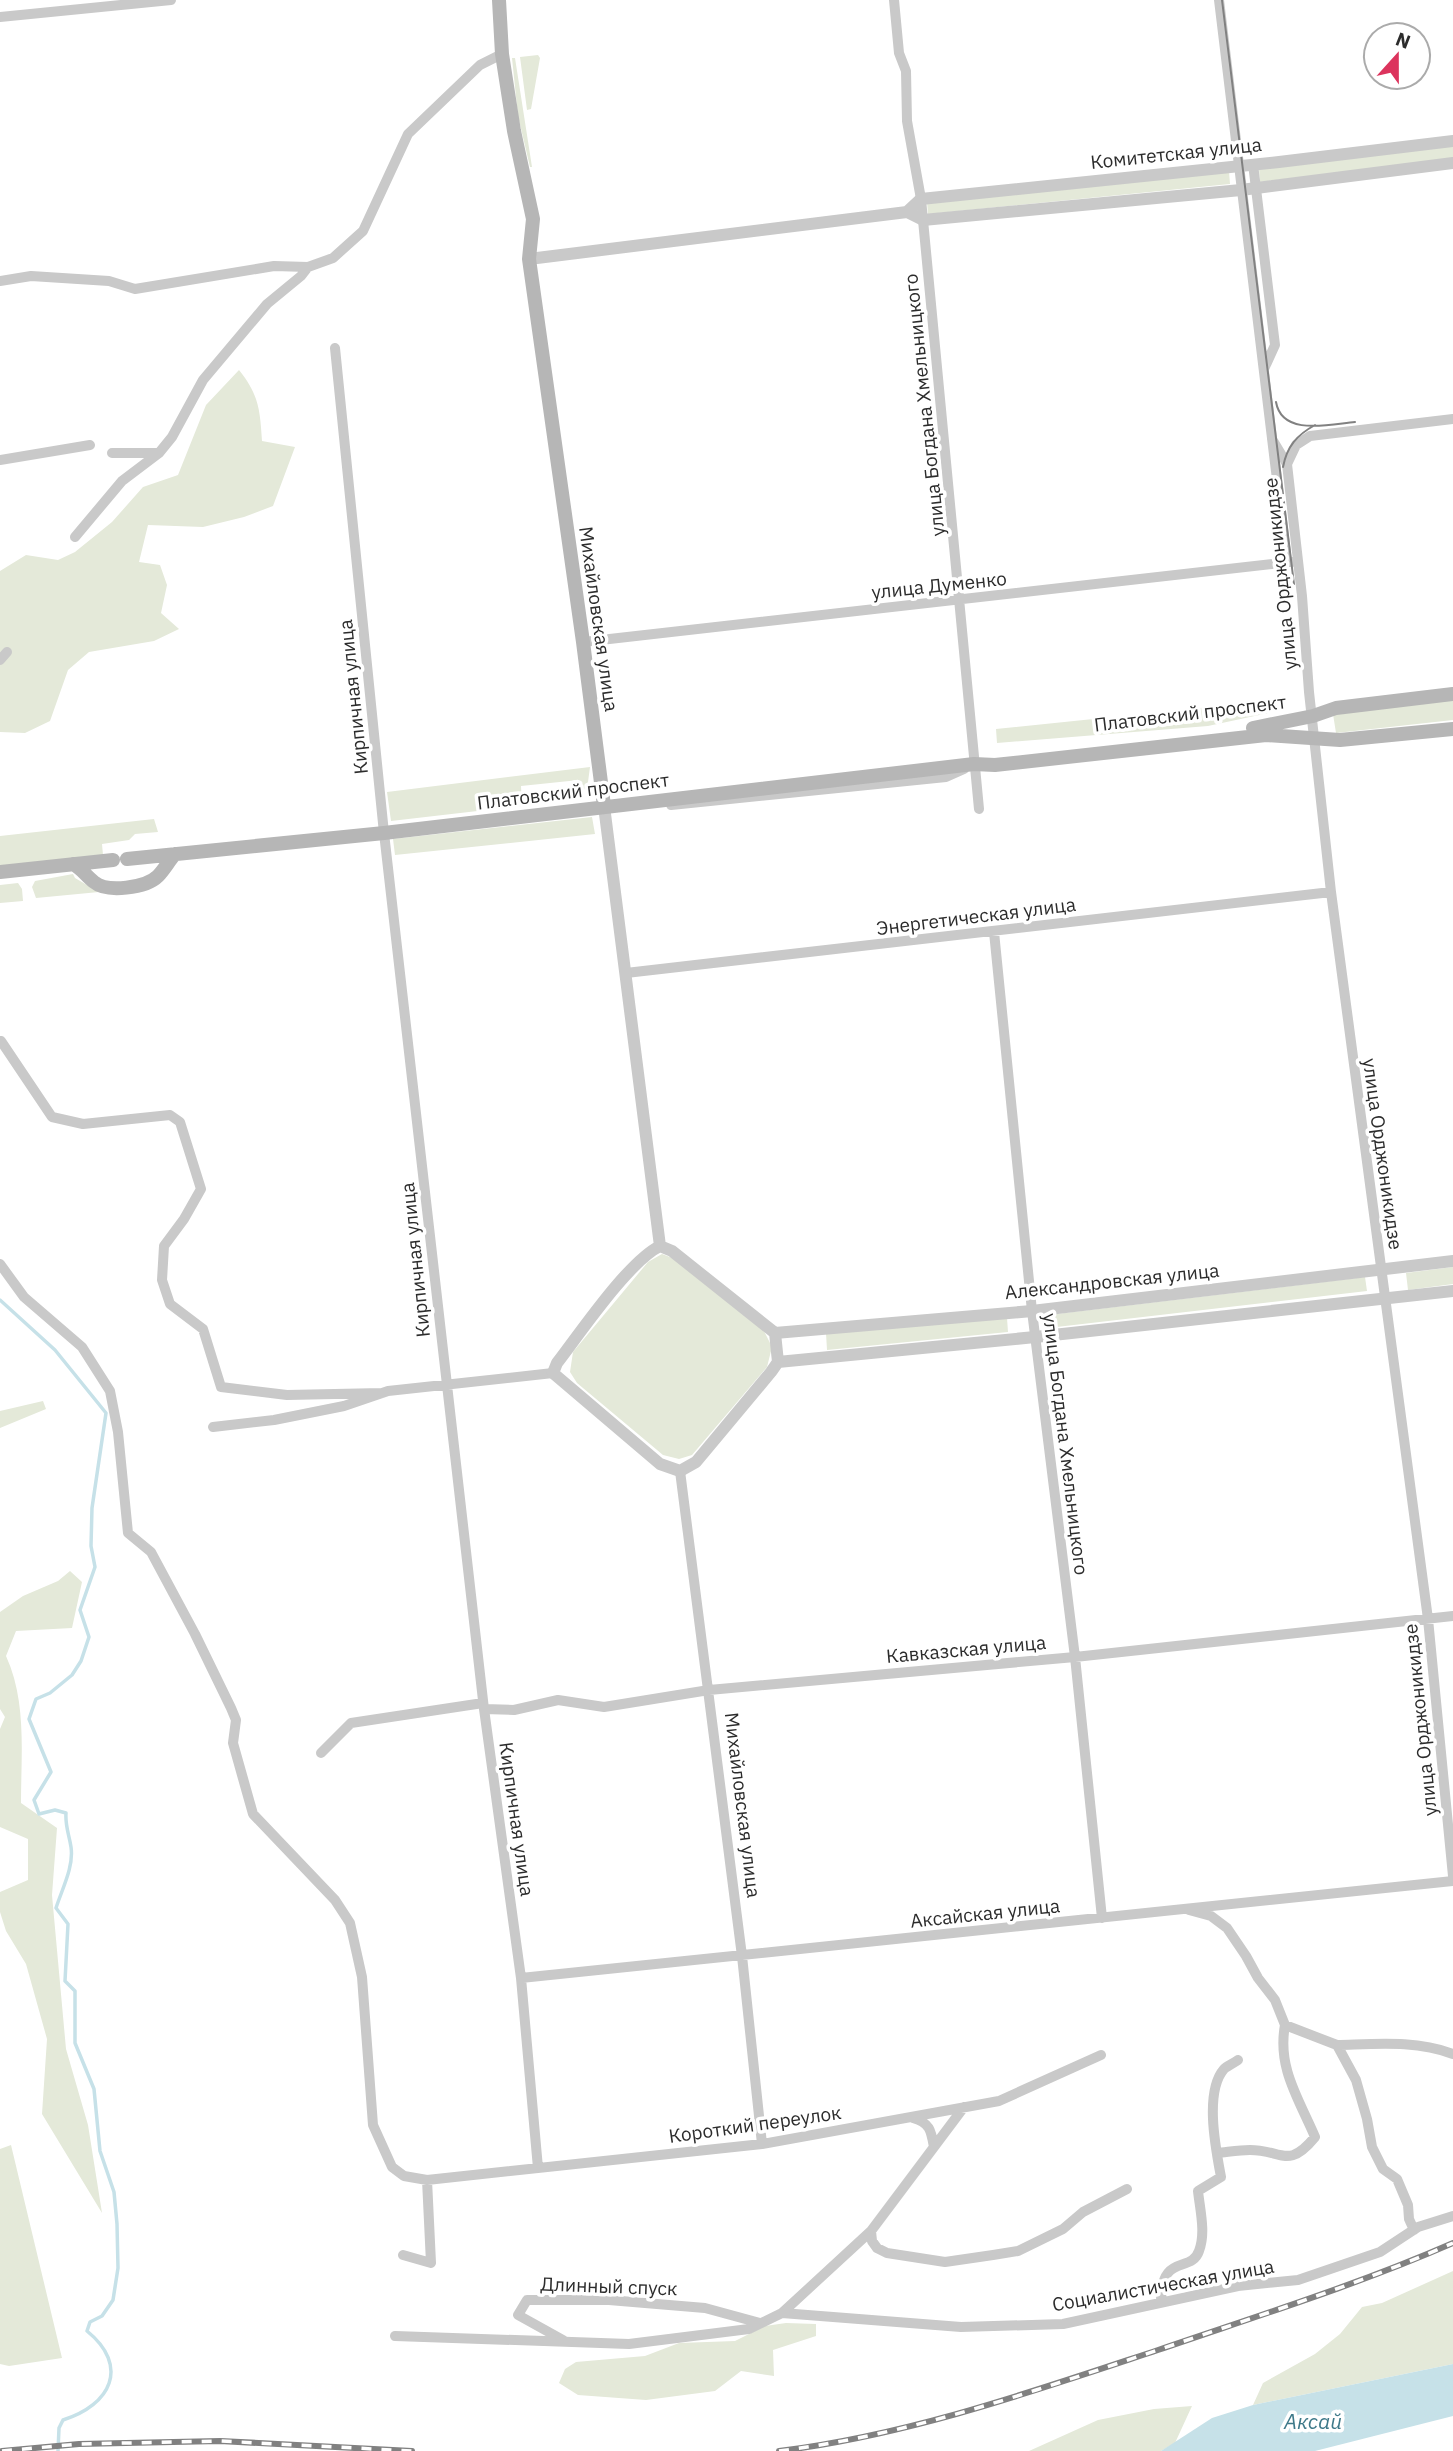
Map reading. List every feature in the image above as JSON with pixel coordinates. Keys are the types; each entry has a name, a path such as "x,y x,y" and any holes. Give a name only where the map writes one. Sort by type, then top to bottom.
{"main road":[{"name":"Михайловская улица","path":"499,0 502,54 514,131 533,219 529,259 604,806"},
{"name":"Платовский проспект","path":"974,764 997,757 1266,726 1336,708 1453,694"},
{"name":"Платовский проспект","path":"0,872 384,833 974,764 995,765 1266,735 1340,740 1453,729"},
{"path":"73,864 107,889 132,887 156,878 175,854"}],"street":[{"path":"0,17 171,0"},
{"name":"улица Богдана Хмельницкого","path":"894,0 899,53 906,71 908,121 921,199 979,808"},
{"name":"улица Орджоникидзе","path":"1219,0 1287,562"},
{"path":"0,281 31,276 109,281 135,289 274,266 308,267 333,258 363,231 386,176 408,134 480,65 502,54"},
{"name":"Комитетская улица","path":"921,199 1453,141"},
{"path":"529,259 907,212 923,220 1241,190 1453,163"},
{"name":"улица Орджоникидзе","path":"1253,164 1275,345 1263,369"},
{"path":"907,212 921,199"},
{"path":"75,537 122,481 159,453 172,437 203,380 267,304 308,267"},
{"name":"Кирпичная улица","path":"335,348 384,833 484,1706 521,1978 538,2168"},
{"path":"1287,464 1296,445 1310,436 1453,419"},
{"name":"улица Орджоникидзе","path":"1272,439 1287,464 1331,892 1428,1619 1453,1879"},
{"path":"0,460 90,445"},
{"path":"112,453 159,453"},
{"name":"улица Думенко","path":"583,642 1298,561"},
{"name":"Михайловская улица","path":"604,806 660,1246"},
{"name":"Энергетическая улица","path":"626,973 1331,892"},
{"name":"улица Богдана Хмельницкого","path":"994,932 1032,1311 1075,1657 1102,1918"},
{"path":"1,1041 52,1117 83,1124 170,1115 180,1122 201,1189 164,1246 162,1280 170,1304 202,1329 221,1387 287,1395 382,1393 553,1373 660,1464 680,1471 696,1462 778,1362 1453,1291"},
{"path":"553,1373 557,1363 627,1274 647,1252 660,1246 672,1251 775,1333 778,1362"},
{"name":"Александровская улица","path":"775,1333 1032,1311 1453,1261"},
{"name":"Короткий переулок","path":"0,1264 24,1297 82,1347 110,1391 118,1432 128,1534 151,1552 231,1708 236,1720 233,1744 253,1814 335,1899 350,1923 362,1977 373,2124 392,2167 404,2176 427,2179 762,2144 999,2101 1101,2055"},
{"path":"214,1427 332,1408 382,1393"},
{"name":"Михайловская улица","path":"680,1471 742,1956 762,2144"},
{"name":"Кавказская улица","path":"321,1753 351,1723 484,1706 514,1710 558,1700 604,1707 709,1690 1075,1657 1453,1616"},
{"name":"Аксайская улица","path":"521,1978 1453,1879"},
{"path":"1182,1908 1211,1916 1227,1928 1275,2000 1285,2025 1282,2040 1285,2069 1315,2137 1304,2150 1286,2157 1252,2150 1217,2153"},
{"path":"1285,2025 1338,2045 1410,2043 1453,2054"},
{"path":"1338,2045 1356,2080 1372,2147 1383,2169 1397,2179 1414,2230"},
{"path":"1161,2302 1161,2283 1174,2267 1192,2262 1199,2254 1203,2237 1198,2191 1221,2177 1214,2092 1224,2069 1238,2060"},
{"name":"Длинный спуск","path":"395,2336 629,2344 749,2329 782,2313 871,2231 964,2107"},
{"path":"909,2117 930,2127 934,2147"},
{"path":"403,2255 431,2263 427,2179"},
{"path":"871,2231 872,2241 877,2248 887,2253 945,2262 1018,2251 1063,2229 1083,2212 1127,2189"},
{"name":"Социалистическая улица","path":"782,2313 961,2328 1063,2323 1238,2286 1298,2280 1380,2252 1414,2230 1453,2216"},
{"name":"Длинный спуск","path":"567,2342 518,2315 527,2300 609,2300 705,2308 760,2323"}],"green space":[{"path":"538,55 540,58 531,109 527,110 520,57"},
{"path":"512,58 515,58 532,167 518,116"},
{"path":"1453,145 1453,159 1260,182 1259,168"},
{"path":"1229,171 1230,184 928,214 927,202"},
{"path":"239,370 251,387 257,403 262,441 295,447 273,506 244,517 203,527 148,525 139,562 160,565 167,585 161,613 179,629 154,641 89,652 68,670 50,721 25,733 0,732 0,571 26,555 58,560 75,552 112,522 143,487 178,475 206,405"},
{"path":"1278,700 1278,711 1208,726 997,743 996,729"},
{"path":"1453,700 1453,720 1336,733 1333,714"},
{"path":"590,767 588,782 580,797 579,780 521,786 522,806 391,821 387,792"},
{"path":"592,817 595,834 395,855 393,839"},
{"path":"154,819 158,832 135,834 129,840 102,844 103,855 0,866 0,836"},
{"path":"73,874 75,878 99,892 36,898 32,887 35,881"},
{"path":"18,883 22,889 23,901 0,903 0,885"},
{"path":"662,1254 675,1259 764,1331 772,1347 767,1367 692,1455 679,1459 663,1455 577,1383 570,1372 573,1352 648,1262"},
{"path":"1453,1267 1453,1284 1408,1290 1406,1273"},
{"path":"1365,1277 1367,1291 1048,1328 1048,1315"},
{"path":"1007,1318 1008,1332 827,1350 826,1333"},
{"path":"43,1401 46,1409 0,1428 0,1411"},
{"path":"70,1571 82,1582 72,1628 16,1631 6,1656 13,1673 20,1710 21,1803 57,1828 52,1895 66,2049 88,2125 102,2213 42,2114 47,2039 26,1964 6,1931 0,1912 0,1892 28,1880 28,1839 0,1827 0,1729 5,1717 0,1709 0,1612 23,1596 58,1581"},
{"path":"11,2145 62,2358 9,2366 0,2364 0,2149"},
{"path":"1453,2271 1453,2364 1253,2405 1263,2383 1315,2354 1340,2334 1362,2307 1382,2303"},
{"path":"786,2323 816,2324 816,2336 773,2350 774,2376 741,2371 715,2391 646,2400 578,2395 559,2383 565,2369 576,2362 645,2356 679,2343 735,2341 765,2326"},
{"path":"1192,2406 1175,2443 1161,2451 1029,2451 1098,2420 1154,2409"}],"water":[{"name":"Аксай","path":"1453,2364 1453,2416 1315,2451 1161,2451 1212,2418 1253,2405"}],"waterway":[{"path":"0,1300 55,1350 106,1413 92,1508 91,1546 95,1567 80,1610 89,1637 81,1661 72,1675 50,1693 36,1699 29,1719 51,1772 34,1800 39,1814 55,1810 66,1813 71,1862 56,1908 68,1924 65,1981 75,1991 75,2043 94,2089 100,2151 114,2192 117,2224 118,2268 113,2300 102,2316 90,2322 87,2331 100,2344 108,2358 111,2371 109,2383 93,2405 63,2420 59,2428 58,2451"}],"tram line":[{"path":"1222,0 1294,584"},
{"path":"1276,402 1280,413 1297,424 1321,426 1355,422"},
{"path":"1283,467 1294,442 1315,425"}],"railway":[{"path":"779,2451 876,2434 1018,2396 1307,2300 1453,2243"},
{"path":"2,2451 79,2444 220,2441 412,2451"}]}
